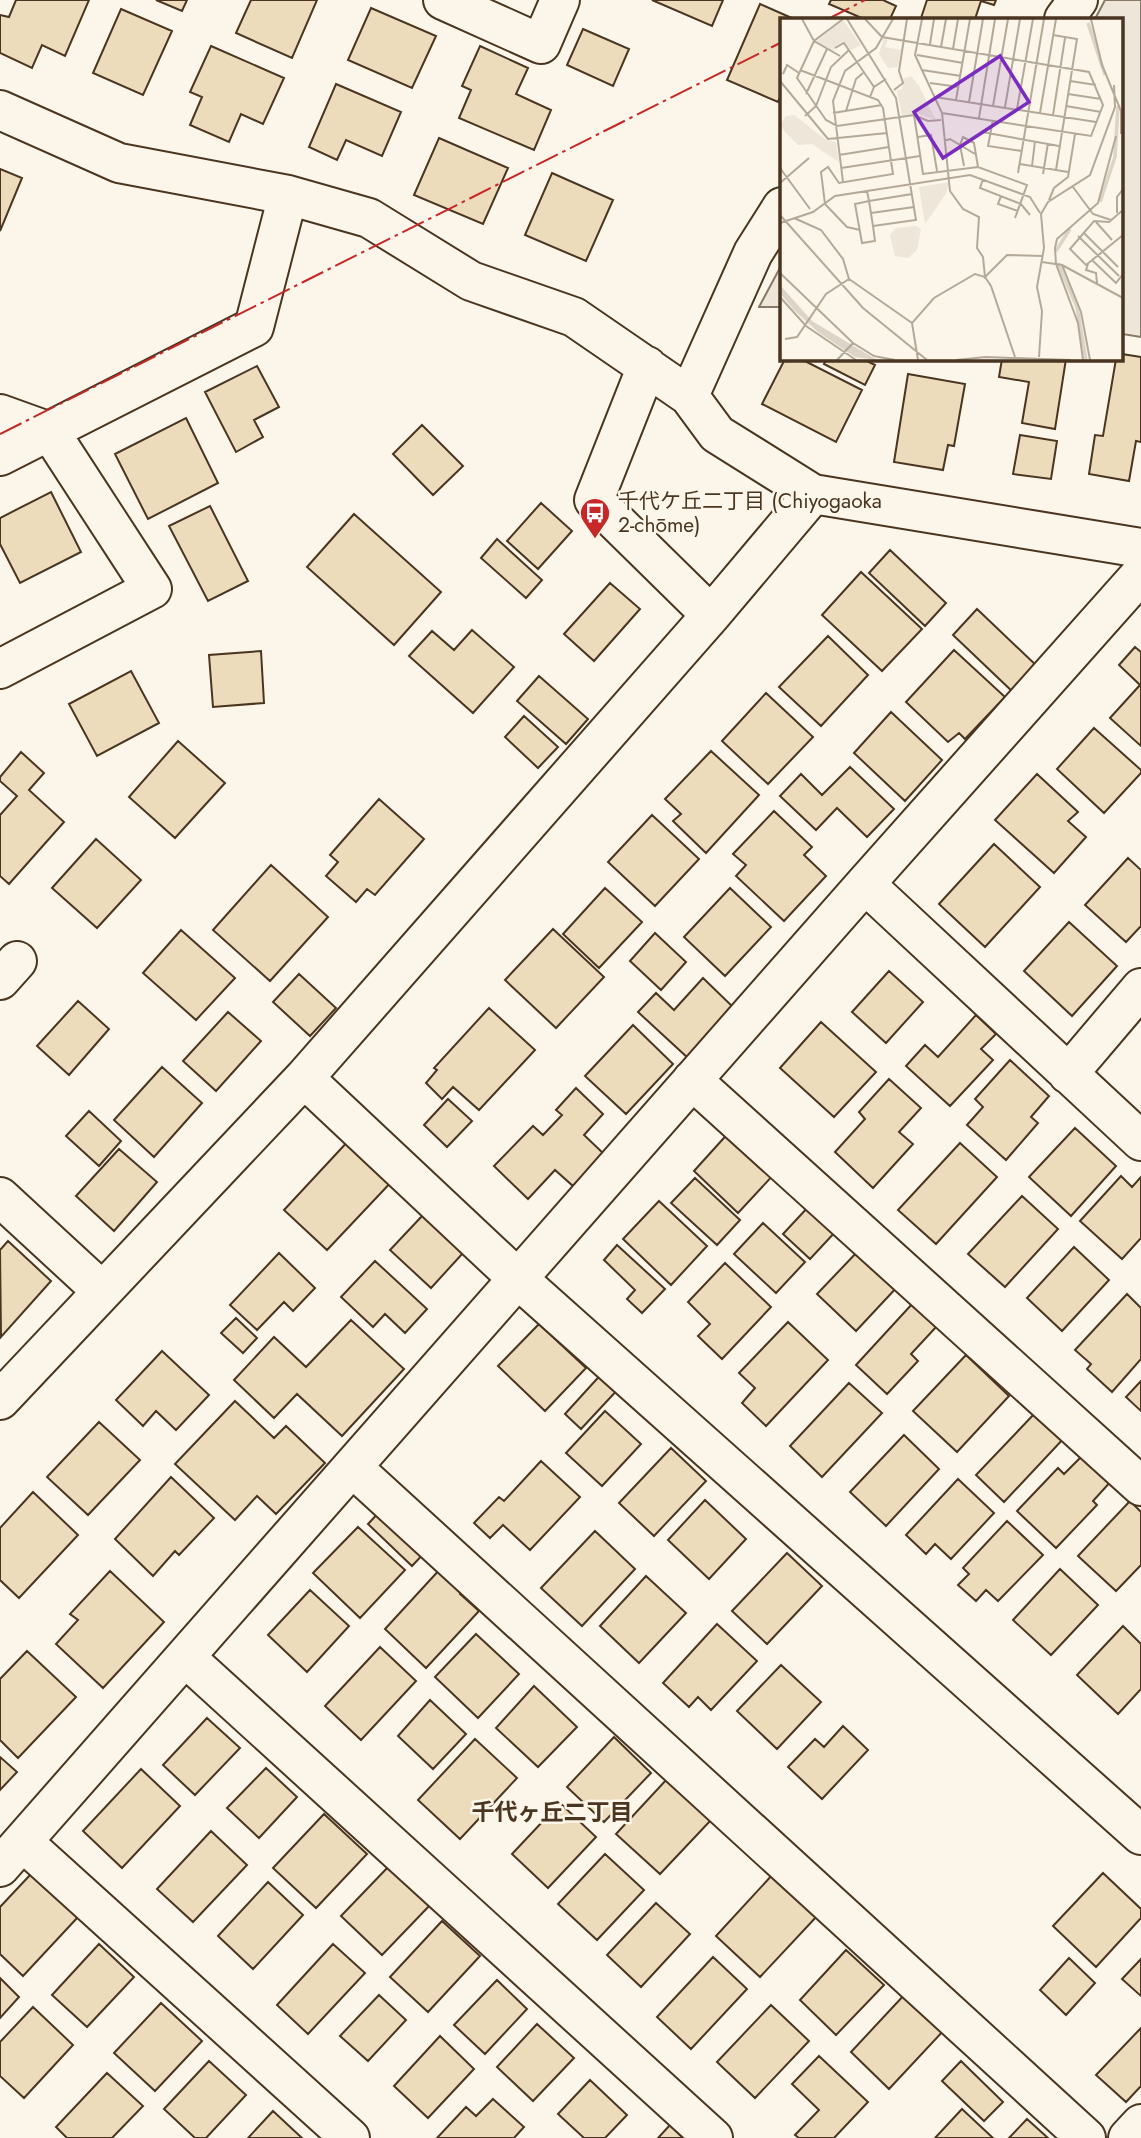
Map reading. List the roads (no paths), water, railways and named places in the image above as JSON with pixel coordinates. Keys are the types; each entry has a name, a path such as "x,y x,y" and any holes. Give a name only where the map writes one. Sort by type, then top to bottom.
{"street":[{"path":"443,0 541,44 560,0"},
{"path":"1064,18 1078,0"},
{"path":"0,110 119,163 288,195 369,218 471,281 574,317 689,396 717,434 813,494 1141,548"},
{"path":"0,456 254,327 288,195"},
{"path":"689,396 753,253 780,210"},
{"path":"647,366 594,500 711,615"},
{"path":"0,414 50,432 152,589 0,669"},
{"path":"0,1401 304,1078 711,615 813,494"},
{"path":"350,2138 11,1855 1141,574"},
{"path":"865,884 1141,1141"},
{"path":"1068,1073 1141,988"},
{"path":"304,1078 518,1279 1141,1835"},
{"path":"692,1080 1141,1486"},
{"path":"0,1197 102,1292"},
{"path":"352,1467 1086,2138"},
{"path":"185,1657 713,2138"},
{"path":"1128,2138 1141,2124"}],"place":[{"name":"千代ケ丘二丁目 (Chiyogaoka 2-chōme)","path":"595,540"}],"district":[{"name":"千代ヶ丘二丁目","path":"552,1812"}]}
